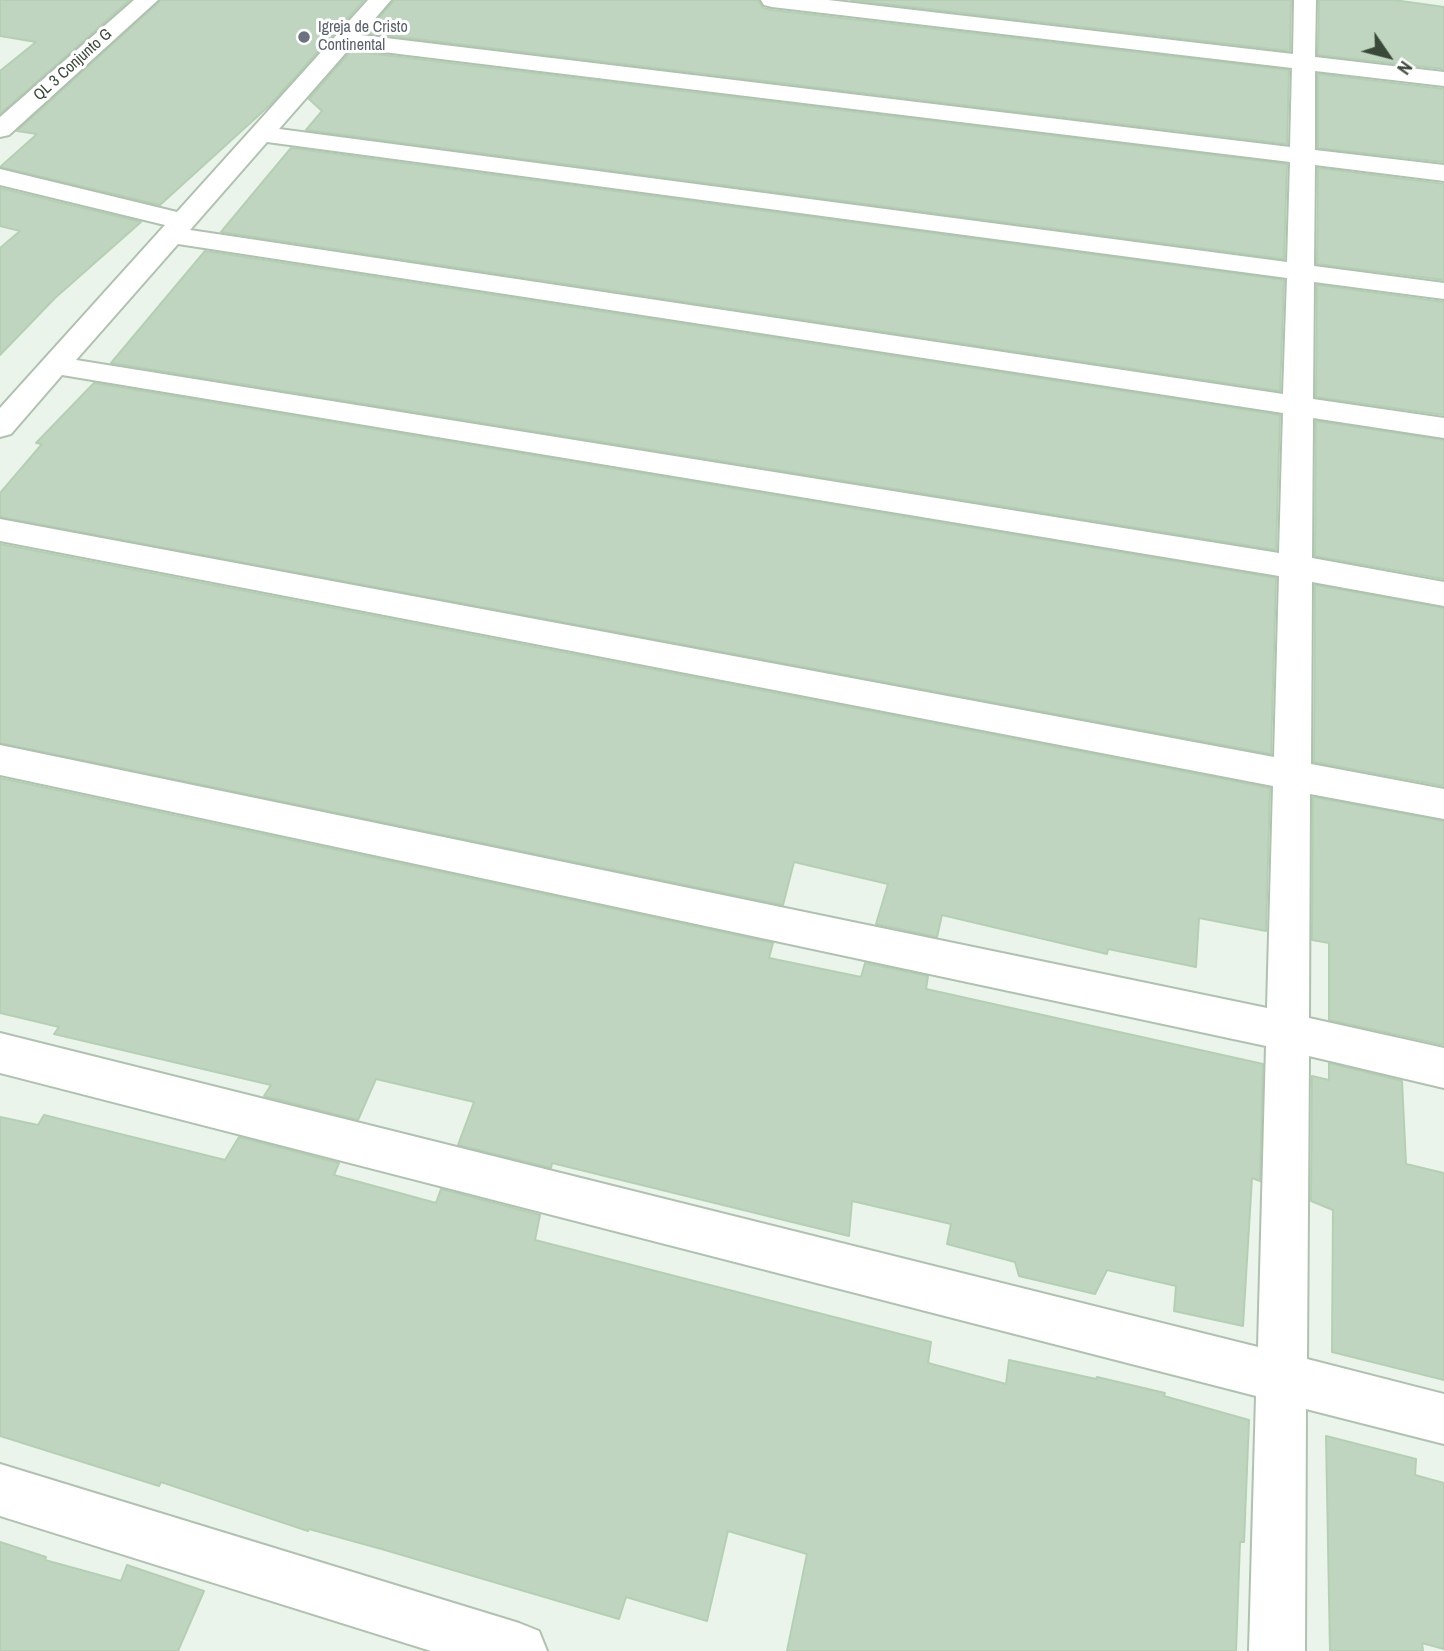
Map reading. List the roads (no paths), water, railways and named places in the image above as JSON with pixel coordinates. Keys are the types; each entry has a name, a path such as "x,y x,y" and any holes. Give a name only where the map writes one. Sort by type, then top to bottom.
{"street":[{"name":"QL 3 Conjunto G","path":"0,130 146,0"},
{"path":"0,427 380,0"},
{"path":"772,0 1444,79"},
{"path":"1278,1651 1305,0"},
{"path":"344,40 1444,173"},
{"path":"263,134 1444,291"},
{"path":"0,177 179,228 1444,428"},
{"path":"53,365 1295,567 1444,594"},
{"path":"0,530 1444,804"},
{"path":"0,760 1288,1032 1444,1068"},
{"path":"0,1053 1444,1419"},
{"path":"0,1490 519,1651"}],"place":[{"name":"Igreja de Cristo Continental","path":"304,37"}]}
